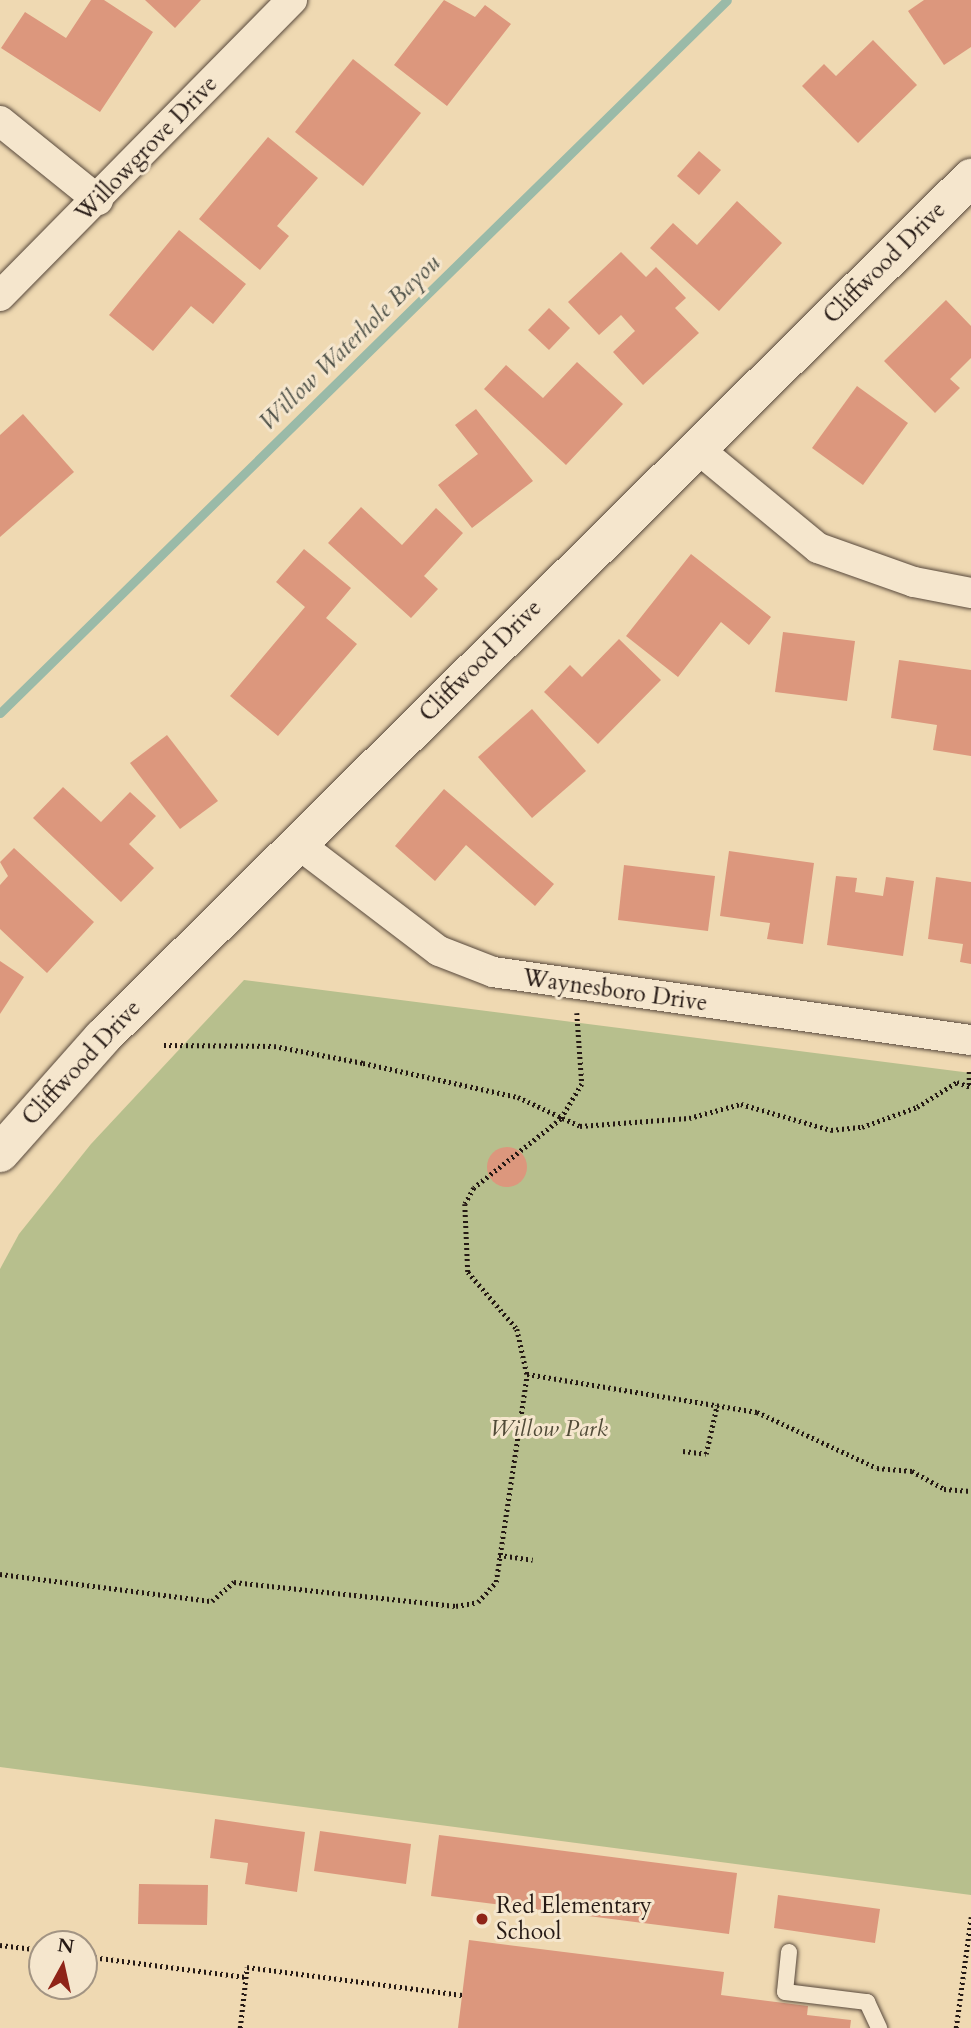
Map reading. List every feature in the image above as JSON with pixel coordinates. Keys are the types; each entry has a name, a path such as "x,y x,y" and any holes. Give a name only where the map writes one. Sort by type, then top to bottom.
{"street":[{"name":"Willowgrove Drive","path":"0,296 99,200 292,0"},
{"path":"0,121 99,200"},
{"name":"Cliffwood Drive","path":"0,1153 102,1038 971,178"},
{"path":"697,448 817,548 914,582 971,593"},
{"name":"Waynesboro Drive","path":"297,843 439,951 493,972 574,986 971,1040"}],"lane":[{"path":"789,1952 785,1992 867,2002 879,2028"}],"path":[{"path":"0,1574 212,1601 234,1582 465,1606 491,1594 527,1374 517,1329 468,1272 465,1204 474,1188 561,1119 582,1084 574,986"},
{"path":"164,1045 274,1046 518,1097 580,1126 647,1123 741,1104 831,1130 862,1127 917,1107 957,1082 971,1087"},
{"path":"527,1374 717,1405 783,1421 877,1468 912,1471 944,1489 971,1491"},
{"path":"683,1451 706,1454 717,1405"},
{"path":"499,1555 533,1560"},
{"path":"956,2028 971,1917"},
{"path":"0,1945 28,1948"},
{"path":"98,1958 246,1978"},
{"path":"240,2028 247,1967 463,1995"}],"green space":[{"name":"Willow Park","path":"244,980 971,1073 971,1895 0,1767 0,1269 19,1234 91,1144"}],"building":[{"path":"91,0 104,0 153,32 100,112 1,48 25,12 66,38"},
{"path":"145,0 201,0 175,28"},
{"path":"444,0 475,17 485,5 511,24 447,106 394,65"},
{"path":"924,0 971,0 971,47 944,65 908,11"},
{"path":"873,40 917,85 858,143 802,86 824,64 836,76"},
{"path":"353,59 421,113 363,186 295,132"},
{"path":"268,137 318,178 277,226 289,236 260,270 199,219"},
{"path":"699,151 721,170 699,195 677,176"},
{"path":"737,201 782,243 719,311 650,248 673,223 697,245"},
{"path":"179,230 246,284 213,324 191,306 153,351 109,315"},
{"path":"621,252 646,277 656,267 686,298 675,308 699,333 643,385 613,352 635,331 621,315 599,335 568,302"},
{"path":"946,300 971,326 971,358 950,379 960,388 935,413 884,361"},
{"path":"549,308 570,328 549,350 528,330"},
{"path":"577,362 623,404 566,465 484,389 506,365 543,398"},
{"path":"857,386 908,423 863,485 812,448"},
{"path":"476,409 533,481 472,528 438,485 478,454 455,425"},
{"path":"23,414 74,472 0,537 0,435"},
{"path":"361,507 402,545 436,508 463,533 424,576 438,589 411,618 328,543"},
{"path":"304,549 351,588 326,618 357,644 278,736 230,696 305,607 276,582"},
{"path":"691,554 771,617 749,645 721,622 678,677 626,636"},
{"path":"783,632 855,641 847,701 775,692"},
{"path":"619,639 661,680 598,744 544,692 570,665 582,677"},
{"path":"899,660 971,670 971,756 933,750 937,725 891,718"},
{"path":"532,709 586,771 532,818 478,757"},
{"path":"167,735 218,801 180,829 130,763"},
{"path":"63,787 101,822 130,792 156,816 129,844 154,868 121,902 33,818"},
{"path":"444,789 554,884 535,906 466,845 435,881 395,846"},
{"path":"14,848 94,922 47,973 0,929 0,885 8,876 0,862"},
{"path":"729,851 814,863 803,944 767,939 770,923 720,916"},
{"path":"624,865 715,876 708,931 618,920"},
{"path":"836,876 857,878 855,892 883,896 886,877 914,881 903,956 827,945"},
{"path":"936,877 971,882 971,964 960,962 963,944 928,939"},
{"path":"0,961 24,977 0,1014"},
{"path":"507,1147 521,1153 527,1167 521,1181 507,1187 493,1181 487,1167 493,1153"},
{"path":"215,1819 305,1832 297,1892 245,1884 248,1863 210,1858"},
{"path":"320,1831 411,1844 406,1884 314,1871"},
{"path":"439,1835 737,1873 729,1934 431,1896"},
{"path":"139,1884 208,1885 207,1925 138,1924"},
{"path":"778,1895 880,1909 875,1943 774,1928"},
{"path":"469,1940 724,1972 721,1995 808,2006 807,2015 851,2020 850,2028 458,2028"}],"waterway":[{"name":"Willow Waterhole Bayou","path":"0,713 727,0"}],"place":[{"name":"Red Elementary School","path":"482,1919"}]}
